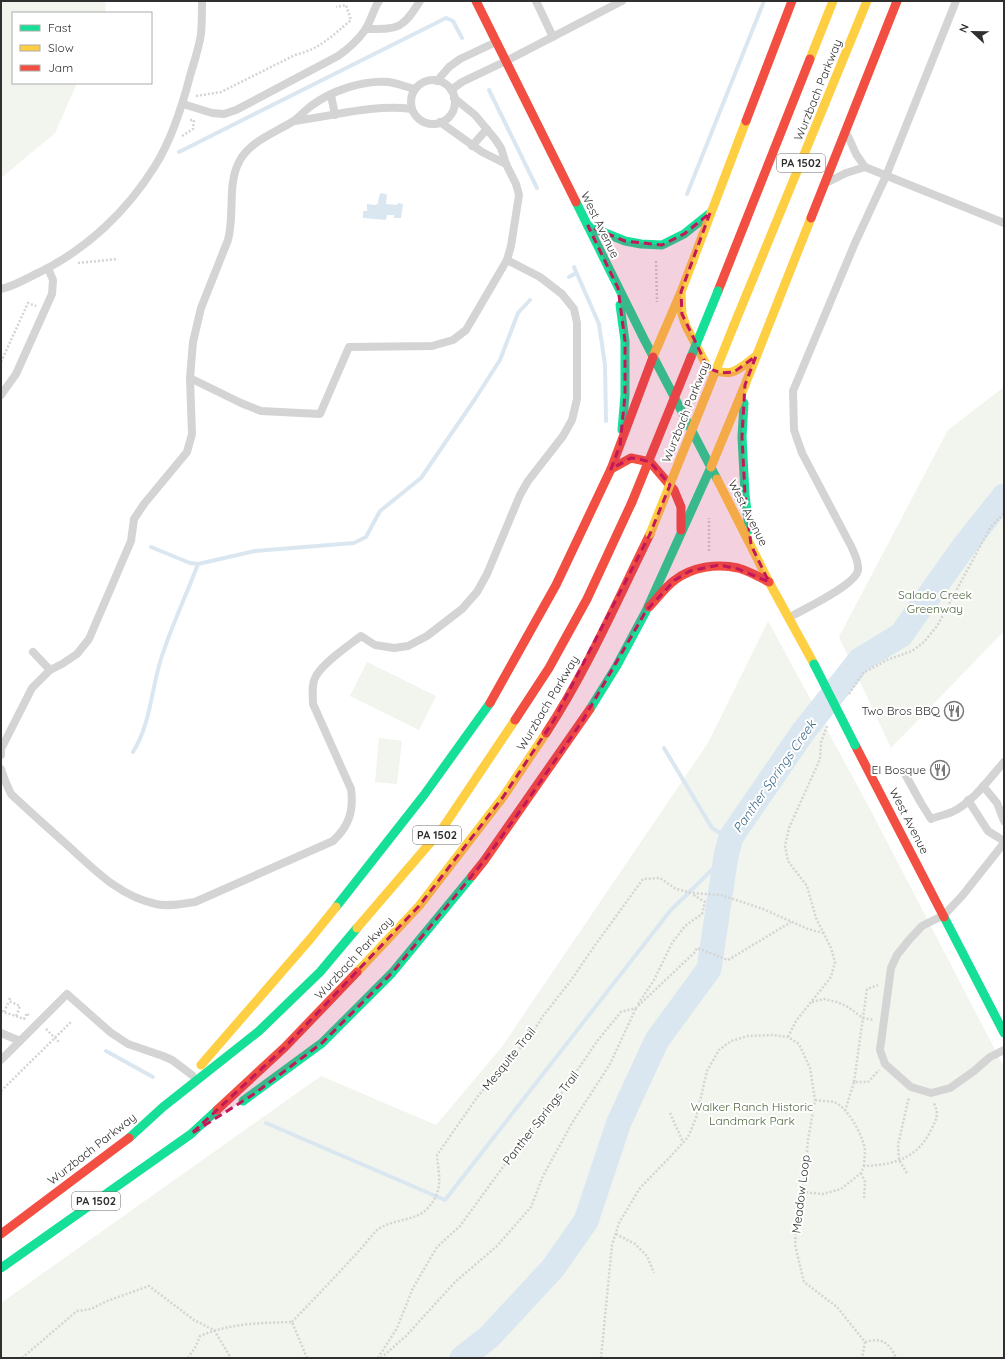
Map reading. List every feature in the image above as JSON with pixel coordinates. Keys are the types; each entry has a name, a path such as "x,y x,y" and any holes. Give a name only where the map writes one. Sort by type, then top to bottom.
{"main road":[{"name":"West Avenue","path":"476,1 653,357 769,582 814,664 1004,1033"},
{"path":"163,1107 311,938 424,795 490,703 556,585 611,470 653,357 681,292 792,1"},
{"name":"Wurzbach Parkway","path":"1,1234 126,1141 163,1107 259,1031 320,972 442,829 549,668 587,599 632,502 718,291 833,1"},
{"name":"Wurzbach Parkway","path":"1,1268 191,1134 285,1047 350,981 419,906 503,797 554,720 593,650 650,534 867,1"},
{"path":"191,1134 254,1094 322,1043 392,973 484,861 583,720 616,667 646,610 711,467 897,1"},
{"path":"588,226 624,241 640,244 662,244 684,234 710,213"},
{"path":"618,288 625,341 625,395 620,445"},
{"path":"681,292 682,314 686,326 708,368 721,374 734,372 756,356"},
{"path":"745,385 742,437 745,494 751,545"},
{"path":"611,470 631,458 650,462 674,490 679,501 681,507 681,535"},
{"path":"646,610 674,580 690,571 700,568 719,565 738,569 769,582"}],"lane":[{"path":"1,289 10,287 74,253 105,228 131,200 155,166 171,135 183,104 201,35 202,1"},
{"path":"183,104 212,113 224,114 236,110 338,56 366,29 379,1"},
{"path":"366,29 389,29 400,26 408,19 420,1"},
{"path":"536,1 553,37"},
{"path":"190,378 260,411 320,414 349,347 432,346 452,340 466,330 507,260 511,246 519,195 501,148 475,115 452,94 445,84 429,80 421,84 412,96 412,109 420,120 433,124 447,119 452,113 454,106 452,94 462,82 622,1"},
{"path":"789,618 840,589 854,578 858,570 858,561 851,546 802,453 794,430 793,391 855,243 886,176 956,1"},
{"path":"437,81 449,67 460,59 496,42"},
{"path":"1,755 1,749 32,688 50,670 77,654 89,639 131,541 134,519 144,504 187,452 192,434 190,378 193,342 200,308 228,240 231,229 233,179 238,163 246,151 259,141 295,121 311,106 354,85 389,82 415,90"},
{"path":"331,95 335,115"},
{"path":"295,121 385,108 412,109"},
{"path":"440,122 472,146 493,159 506,164"},
{"path":"472,146 487,129"},
{"path":"846,129 852,145 865,167 1004,223"},
{"path":"824,184 846,173 865,167"},
{"path":"1,769 11,794 101,876 119,889 141,900 157,905 176,905 195,902 333,841 342,833 349,819 353,801 352,788 313,704 312,690 316,676 331,658 361,636 375,645 394,648 408,646 427,636 462,609 477,592 487,574 520,495 528,481 563,436 572,420 577,398 577,323 574,309 562,294 540,277 507,260"},
{"path":"1,395 16,374 52,294 53,280 48,268"},
{"path":"33,652 50,670"},
{"path":"905,774 931,819 952,811 968,800 983,786 1004,762"},
{"path":"983,786 997,804 1004,821"},
{"path":"968,800 988,831 1004,842 962,896 944,915 922,926 897,954 891,968 880,1050 884,1064 911,1087 931,1093 950,1088 974,1071 990,1057 1004,1050"},
{"path":"1,1060 67,994 116,1036 128,1044 172,1060 192,1074"},
{"path":"1,1033 20,1041"}],"path":[{"path":"196,96 221,92 295,54 306,52 318,47 351,20 346,6 336,7"},
{"path":"180,137 193,129 194,120 190,120"},
{"path":"656,254 657,304"},
{"path":"74,265 78,262 118,259"},
{"path":"1,362 28,303 39,307"},
{"path":"709,517 709,558"},
{"name":"Mesquite Trail","path":"292,1322 378,1230 388,1224 417,1215 426,1210 437,1194 440,1184 437,1155 478,1096 529,1038 543,1016 572,979 643,879 660,878 676,889 692,893 721,895 763,909 792,922 823,933"},
{"path":"380,1358 406,1336 456,1282 498,1246 531,1207 543,1176 572,1123 610,1064 636,1008 654,980 672,944 685,926 702,914 705,902 692,893"},
{"name":"Panther Springs Trail","path":"380,1358 397,1328 413,1288 437,1247 460,1226 519,1145 552,1108 598,1040 621,1012 636,1008 695,952 697,948 728,960 792,922"},
{"path":"16,1017 20,1006 9,999 2,1011 16,1017 24,1019 27,1013 31,1020"},
{"path":"812,1002 824,999 837,1002 848,1007 863,1018 884,1023"},
{"path":"1,1091 72,1021"},
{"path":"46,1029 56,1037 59,1042"},
{"name":"Meadow Loop","path":"683,1142 688,1137 696,1118 707,1071 719,1050 731,1041 748,1036 772,1035 788,1037 799,1044 810,1068 815,1100 808,1140 804,1183 797,1214 795,1245 804,1282 837,1307 864,1342"},
{"path":"845,1111 854,1082 868,1082 884,1064"},
{"path":"907,1173 899,1160 898,1145 911,1087"},
{"path":"864,1166 877,1165 899,1160 908,1157 919,1149 931,1130 938,1112 931,1093"},
{"path":"802,1192 823,1194 841,1189 861,1173 864,1166 865,1151 856,1125 845,1111 834,1102 815,1100"},
{"path":"601,1358 612,1244 619,1223 640,1188 683,1142 670,1113"},
{"path":"861,1173 864,1182 864,1200"},
{"path":"616,1234 635,1244 647,1256 654,1273"},
{"path":"22,1358 77,1311 91,1309 107,1301 149,1286 194,1320 214,1330 231,1358"},
{"path":"188,1358 196,1346 200,1336 214,1330 246,1324 292,1322 307,1358"},
{"path":"862,1358 864,1342 872,1340 881,1340 890,1346 895,1356"}],"highlighted area":[{"path":"710,213 681,292 682,314 708,368 721,373 734,372 756,356 745,385 742,437 745,494 751,545 769,582 738,569 719,565 690,571 675,580 646,611 583,720 523,807 484,861 392,973 322,1043 254,1094 191,1134 285,1047 419,906 503,797 554,720 650,534 670,485 650,462 639,459 631,458 611,469 620,445 625,395 625,341 618,288 588,226 625,241 662,245 684,234"}],"green space":[{"path":"1,1 105,1 106,12 12,12 12,84 77,84 55,133 1,178"},
{"name":"Salado Creek Greenway","path":"1004,387 1004,631 891,748 839,637 948,430"},
{"name":"Walker Ranch Historic Landmark Park","path":"768,621 869,807 1004,1067 1004,1358 1,1358 1,1303 321,1076 436,1125 501,1048 708,743"},
{"path":"367,662 436,696 419,730 350,696"},
{"path":"379,738 402,741 397,784 375,782"}],"shaded area":[{"path":"381,193 387,195 386,204 403,204 401,218 394,218 394,215 387,215 386,220 363,218 363,211 367,211 367,204 376,205"}],"waterway":[{"path":"687,194 764,1"},
{"path":"179,152 446,18 453,21 462,38"},
{"path":"489,90 537,188"},
{"path":"574,267 599,324 605,365 606,421"},
{"path":"569,277 576,273"},
{"path":"133,752 144,730 165,647 198,564 255,551 354,543 366,537 380,511 421,478 500,360 518,313 530,300"},
{"name":"Panther Springs Creek","path":"462,1358 489,1337 553,1268 586,1221 619,1122 657,1040 709,969 726,856 731,837 803,732 860,660 901,635 965,545 1004,496"},
{"path":"151,547 190,563 198,564"},
{"path":"664,748 712,828 730,839"},
{"path":"266,1123 445,1200 670,911 726,856"},
{"path":"106,1051 153,1077"}],"traffic: fast":[{"path":"576,202 644,339 717,479"},
{"path":"588,226 625,241 641,244 662,245 684,234 709,214"},
{"path":"691,357 718,291"},
{"path":"620,305 625,341 625,395 622,430"},
{"path":"744,403 742,437 745,494 749,530"},
{"path":"590,709 616,667 646,611 711,467"},
{"path":"814,664 855,745"},
{"path":"336,907 424,795 490,703"},
{"path":"243,1101 322,1043 392,973 472,876"},
{"path":"944,917 1004,1033"},
{"path":"129,1138 163,1107 259,1031 320,972 357,928"},
{"path":"1,1268 191,1134 217,1110"}],"traffic: slow":[{"path":"810,59 833,1"},
{"path":"734,325 867,1"},
{"path":"653,357 681,292 746,121"},
{"path":"711,467 811,218"},
{"path":"681,293 682,314 686,326 708,368 729,373 744,366 756,356"},
{"path":"650,534 734,325"},
{"path":"717,479 769,582 814,664"},
{"path":"357,928 442,829 515,720"},
{"path":"357,972 419,906 503,797 546,733"},
{"path":"201,1065 336,907"}],"traffic: jam":[{"path":"476,1 576,202"},
{"path":"746,121 792,1"},
{"path":"811,218 897,1"},
{"path":"718,291 810,59"},
{"path":"490,703 556,585 611,469 653,357"},
{"path":"632,502 691,357"},
{"path":"611,469 631,458 650,462 674,490 681,507 681,530"},
{"path":"515,720 549,668 587,599 632,502"},
{"path":"546,733 575,685 650,534"},
{"path":"649,607 675,580 689,572 705,567 722,566 738,568 750,572 769,582"},
{"path":"472,876 590,709"},
{"path":"855,745 944,917"},
{"path":"217,1110 285,1047 357,972"},
{"path":"1,1234 129,1138"}],"place":[{"name":"Two Bros BBQ","path":"954,711"},
{"name":"El Bosque","path":"940,770"}]}
